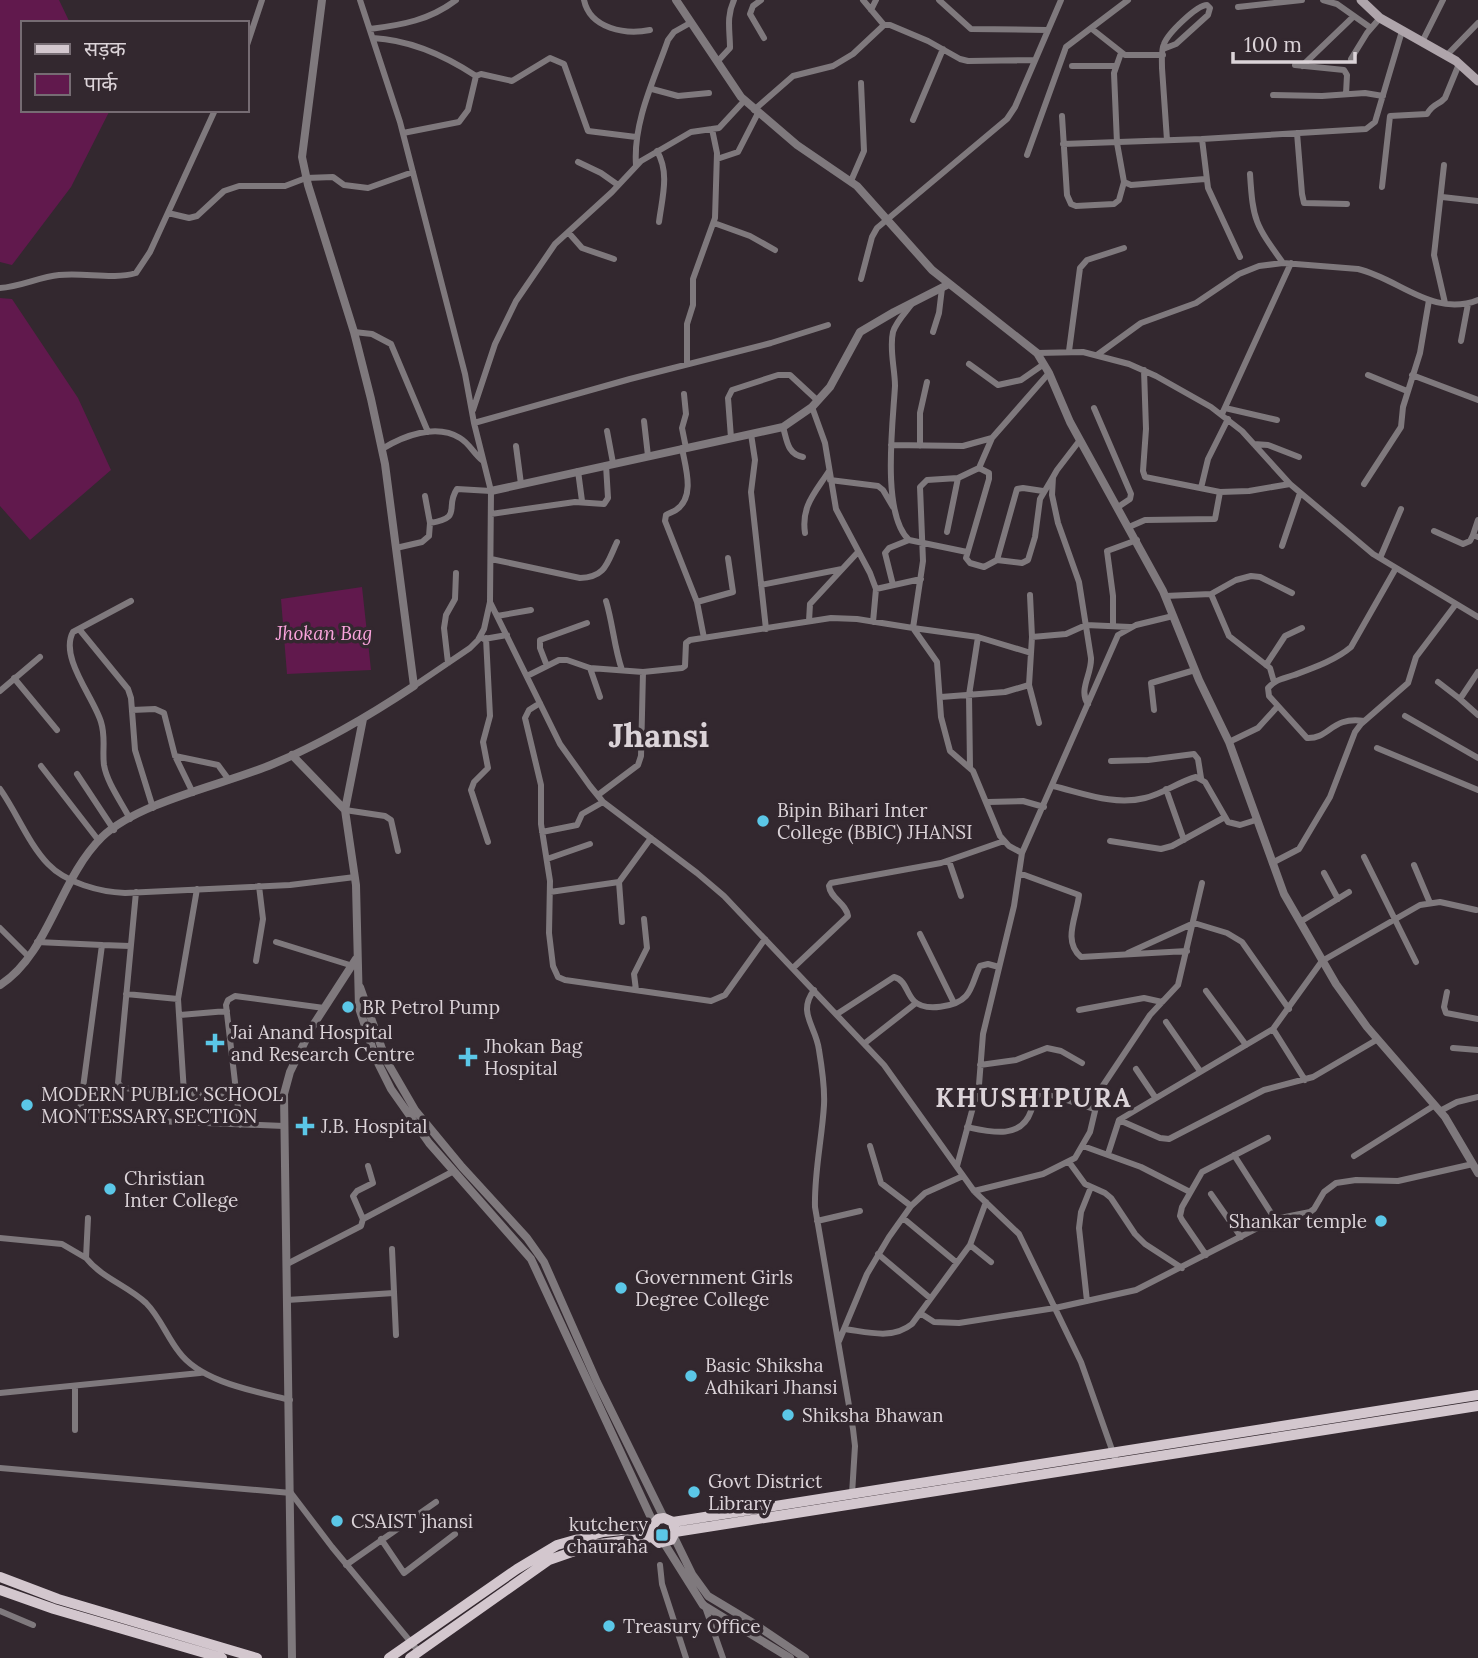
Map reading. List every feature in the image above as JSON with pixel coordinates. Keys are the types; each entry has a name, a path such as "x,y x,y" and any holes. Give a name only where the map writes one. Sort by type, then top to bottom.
{"main road":[{"path":"1361,0 1380,18 1459,64 1478,81"},
{"path":"415,1655 549,1560 592,1545 663,1528 852,1494 1478,1395"},
{"path":"389,1658 517,1569 557,1545 603,1532 663,1528 852,1503 1118,1464 1478,1406"},
{"path":"663,1528 659,1543 664,1543"},
{"path":"0,1577 58,1599 257,1658"},
{"path":"0,1590 54,1609 222,1658"}],"street":[{"path":"248,42 262,0"},
{"path":"323,0 302,157 306,178 354,332 382,449 414,686"},
{"path":"359,0 403,133 465,374 491,491 491,602 482,639 490,716 483,742 488,768 474,782 471,790 488,842"},
{"path":"370,29 419,21 445,9 456,0"},
{"path":"584,0 593,16 603,24 630,33 650,30"},
{"path":"676,0 744,101 797,145 866,194 945,286 1037,353 1080,440 1137,540 1165,596 1195,670 1229,742 1284,894 1336,985 1378,1039 1438,1108 1478,1173"},
{"path":"717,62 730,48 729,11 734,0"},
{"path":"761,0 753,6 750,14 764,38"},
{"path":"863,0 884,25"},
{"path":"871,10 876,0"},
{"path":"939,0 971,29 1047,30"},
{"path":"861,279 874,231 1007,119 1061,0"},
{"path":"1027,155 1066,47 1128,0"},
{"path":"1238,6 1302,0"},
{"path":"1323,0 1337,4 1371,28"},
{"path":"1422,42 1443,0"},
{"path":"1092,29 1125,55 1163,52 1208,15 1210,8 1207,5 1197,8 1167,39 1163,52 1167,141"},
{"path":"1346,94 1348,75 1344,70 1298,65 1354,16"},
{"path":"1351,59 1380,18"},
{"path":"636,164 636,137 668,40 674,32 690,23"},
{"path":"1446,56 1478,23"},
{"path":"717,159 738,152 756,111 793,76 832,66 861,48 884,25 929,41 968,61 1035,60"},
{"path":"1063,144 1297,134 1372,127 1402,31"},
{"path":"373,38 413,44 449,59 476,76"},
{"path":"913,120 943,49"},
{"path":"1062,116 1067,195 1071,204 1114,204 1119,200 1124,182 1117,143 1116,66 1121,53"},
{"path":"476,76 481,74 512,81 550,58 564,64 589,131 636,137"},
{"path":"1382,187 1391,116 1427,114 1433,104 1445,98 1459,64"},
{"path":"1072,66 1116,66"},
{"path":"403,133 459,122 468,110 476,76"},
{"path":"850,181 864,151 861,83"},
{"path":"652,89 678,96 709,93"},
{"path":"1273,95 1383,96"},
{"path":"472,412 495,344 516,301 547,253 618,185 636,164 691,132 712,130 723,124 744,101"},
{"path":"0,288 62,274 136,273 150,252 214,112"},
{"path":"687,364 687,324 693,304 693,279 714,223 717,159 712,130"},
{"path":"1297,134 1304,203 1347,204"},
{"path":"1202,139 1205,179 1240,257"},
{"path":"657,151 663,161 665,174 659,222"},
{"path":"578,162 618,185"},
{"path":"1444,165 1434,262 1445,303"},
{"path":"168,213 189,218 197,216 231,187 285,186 306,178 333,177 344,186 368,188 413,172"},
{"path":"1250,174 1254,217 1260,231 1283,263"},
{"path":"1124,182 1131,185 1205,179"},
{"path":"1442,197 1478,201"},
{"path":"714,223 760,240 775,250"},
{"path":"568,232 582,248 614,258"},
{"path":"1069,351 1080,268 1087,260 1124,248"},
{"path":"1223,411 1291,263"},
{"path":"1097,355 1151,318 1196,303 1248,270 1259,266 1291,263 1369,272 1429,300 1468,304 1478,300"},
{"path":"430,523 449,517 457,489 491,491 783,427 815,404 835,380 860,332 945,286"},
{"path":"933,332 945,286"},
{"path":"1364,484 1401,428 1402,407 1420,353 1429,300"},
{"path":"894,510 891,445 895,386 893,332 912,303"},
{"path":"1461,341 1468,304"},
{"path":"474,423 771,343 828,325"},
{"path":"354,332 372,334 391,344 428,432"},
{"path":"1037,353 1069,351 1097,355 1144,370 1223,411 1277,420"},
{"path":"969,364 998,385 1021,380 1044,364"},
{"path":"1144,370 1144,475 1220,492 1249,491 1290,484"},
{"path":"970,767 956,757 947,744 941,717 937,662 913,628 924,542 920,487 927,480 958,478 979,468 992,438 1049,373"},
{"path":"731,438 728,398 732,390 778,374 790,375 815,404 825,443 836,509 876,589 873,622"},
{"path":"1368,375 1407,391"},
{"path":"1412,375 1478,400"},
{"path":"920,446 920,413 927,382"},
{"path":"684,394 686,414 682,428 689,486 682,503 675,511 666,515 664,521 697,602 704,638"},
{"path":"1094,408 1131,494 1128,501 1118,507"},
{"path":"1223,411 1290,484 1380,558 1478,617"},
{"path":"1201,488 1208,459 1228,419"},
{"path":"644,421 648,456"},
{"path":"783,427 789,450 795,456 803,457"},
{"path":"491,514 582,501 601,504 606,502 609,464 607,431"},
{"path":"382,449 404,437 428,432 449,433 458,437 483,461"},
{"path":"751,434 755,460 751,492 766,629"},
{"path":"891,445 963,446 992,438"},
{"path":"979,468 989,472 989,479 967,552 967,561 980,566 997,560 1022,563 1028,559 1035,537 1038,506 1043,491 1080,440"},
{"path":"1254,444 1268,445 1299,457"},
{"path":"516,446 521,484"},
{"path":"578,471 582,501"},
{"path":"805,533 803,520 806,506 829,471"},
{"path":"1053,477 1052,495 1058,523 1074,563 1086,625 1091,668 1084,691 1088,704"},
{"path":"947,531 958,478"},
{"path":"830,480 878,486 883,490 909,540"},
{"path":"997,560 1017,489 1043,491"},
{"path":"1129,527 1145,520 1215,519 1220,492"},
{"path":"1282,546 1300,493"},
{"path":"396,548 426,539 430,523 425,496"},
{"path":"1380,558 1401,509"},
{"path":"1434,530 1463,544 1476,536 1478,520"},
{"path":"893,585 886,553 889,548 909,540 967,552"},
{"path":"1113,625 1113,596 1107,551 1137,540"},
{"path":"491,559 590,578 602,572 617,542"},
{"path":"809,621 810,604 858,552"},
{"path":"697,602 733,592 728,558"},
{"path":"1364,721 1347,720 1317,737 1307,738 1268,692 1274,682 1342,654 1351,647 1396,568"},
{"path":"761,585 843,569"},
{"path":"447,663 444,628 446,615 455,599 457,573"},
{"path":"1165,596 1211,594 1236,580 1251,576 1260,577 1292,593"},
{"path":"876,589 921,579"},
{"path":"1211,594 1229,636 1266,665 1273,673 1274,682"},
{"path":"1030,595 1029,685 1039,723"},
{"path":"130,819 104,768 104,738 98,713 77,677 69,642 73,632 131,601"},
{"path":"606,601 613,624 614,647 622,670"},
{"path":"491,602 560,744 603,802 724,895 865,1043 884,1065 974,1191 1019,1234 1081,1362 1118,1464"},
{"path":"1272,863 1299,849 1324,808 1355,732 1364,721 1408,684 1416,657 1456,604"},
{"path":"498,616 531,610"},
{"path":"1031,637 1066,634 1086,625 1130,627 1173,617"},
{"path":"527,677 559,660 590,668 643,672 682,668 687,661 686,643 809,621 847,618 978,637 1031,653"},
{"path":"547,666 540,648 540,639 587,623"},
{"path":"957,1166 979,1085 983,1034 1014,906 1022,853 1113,643 1118,635 1130,627"},
{"path":"1266,665 1285,636 1302,628"},
{"path":"79,629 128,689 135,750 153,807"},
{"path":"0,985 21,969 70,879 99,841 114,830 153,807 292,755 363,719 482,639 507,635"},
{"path":"978,637 970,695 970,767 1004,841 1022,853"},
{"path":"0,691 40,657"},
{"path":"590,668 600,697"},
{"path":"1154,710 1151,683 1195,670"},
{"path":"598,795 638,765 641,756 643,672"},
{"path":"1460,699 1478,673"},
{"path":"14,678 57,730"},
{"path":"1438,682 1478,714"},
{"path":"941,697 1005,692 1029,685"},
{"path":"540,704 529,710 526,718 540,775 542,832 550,892 549,933 553,966 558,977 711,1001 725,995 765,939"},
{"path":"1229,742 1258,727 1278,706"},
{"path":"132,710 155,709 164,712 175,756 193,793"},
{"path":"1405,716 1478,758"},
{"path":"363,719 345,810 355,877 362,1018 383,1074 421,1132 452,1172 531,1259 663,1528 692,1574 708,1596 805,1658"},
{"path":"1377,748 1478,790"},
{"path":"1111,761 1148,760 1194,754 1198,759 1201,778 1225,817 1234,825 1256,820"},
{"path":"292,755 345,810 386,816 391,820 398,851"},
{"path":"175,756 218,765 229,780"},
{"path":"41,766 99,841"},
{"path":"77,774 114,830"},
{"path":"1053,786 1125,801 1144,799 1187,779 1201,778"},
{"path":"0,789 44,860 70,879 100,890 136,892 290,885 355,877"},
{"path":"1167,789 1184,839"},
{"path":"988,802 1023,801 1044,807"},
{"path":"542,832 577,825 582,814 603,802"},
{"path":"1110,841 1161,849 1172,846 1225,817"},
{"path":"622,922 619,882 651,838"},
{"path":"793,968 848,916 846,909 830,892 831,883 949,861 1004,841"},
{"path":"547,859 590,844"},
{"path":"1364,857 1416,962"},
{"path":"949,861 961,896"},
{"path":"1414,865 1430,903"},
{"path":"1019,873 1079,895 1070,936 1071,945 1077,954 1084,958 1187,951"},
{"path":"1324,873 1338,899"},
{"path":"550,892 619,882"},
{"path":"974,1191 1043,1174 1069,1162 1083,1146 1090,1132 1100,1090 1150,1014 1178,985 1202,883"},
{"path":"256,961 263,919 259,886"},
{"path":"184,1093 178,999 197,889"},
{"path":"136,892 117,1078 120,1086 237,1098"},
{"path":"1300,922 1349,892"},
{"path":"1108,1154 1119,1120 1273,1029 1322,961 1420,905 1440,902 1476,910"},
{"path":"636,990 634,974 647,948 644,919"},
{"path":"1124,955 1194,923 1227,933 1242,942 1289,1009"},
{"path":"0,928 29,957"},
{"path":"920,934 954,1003"},
{"path":"37,942 131,946"},
{"path":"276,942 353,966"},
{"path":"102,945 79,1118 284,1126"},
{"path":"292,1658 284,1094 290,1072 312,1027 358,957"},
{"path":"838,1014 894,977 902,981 916,1003 923,1006 954,1003 969,992 980,966 988,964 999,967"},
{"path":"359,984 397,1084 462,1167 527,1238 544,1262 663,1528"},
{"path":"814,990 806,1007 819,1049 824,1092 815,1182 817,1221 855,1446 852,1494"},
{"path":"1206,991 1246,1045"},
{"path":"1447,992 1444,1007 1446,1013 1478,1019"},
{"path":"126,994 178,999"},
{"path":"240,1125 228,1000 235,996 324,1008"},
{"path":"1079,1010 1144,998 1161,1002"},
{"path":"865,1043 916,1003"},
{"path":"180,1015 227,1011"},
{"path":"1166,1022 1200,1071"},
{"path":"1273,1029 1305,1080"},
{"path":"1119,1120 1168,1139 1264,1090 1305,1080 1324,1071 1378,1039"},
{"path":"980,1065 1016,1060 1047,1048 1061,1051 1082,1063"},
{"path":"1453,1048 1478,1050"},
{"path":"1136,1069 1154,1097"},
{"path":"967,1127 1001,1133 1020,1127 1028,1118 1036,1096 1042,1092 1094,1108"},
{"path":"1354,1156 1438,1108 1478,1097"},
{"path":"1206,1255 1180,1216 1182,1207 1202,1172 1268,1138"},
{"path":"870,1146 881,1183 911,1206"},
{"path":"1083,1146 1141,1167 1190,1192"},
{"path":"1234,1155 1275,1219"},
{"path":"1069,1162 1080,1179 1111,1198 1145,1244 1182,1268"},
{"path":"920,1312 934,1322 959,1323 1055,1308 1136,1290 1275,1219 1310,1212 1324,1192 1336,1183 1356,1180 1398,1181 1473,1164"},
{"path":"287,1264 359,1229 363,1219 353,1196 373,1183 368,1166"},
{"path":"363,1219 452,1172"},
{"path":"838,1343 867,1273 911,1206 925,1193 963,1176"},
{"path":"1087,1301 1079,1228 1081,1212 1091,1187"},
{"path":"1211,1194 1241,1237"},
{"path":"844,1329 887,1335 912,1324 970,1245 986,1202"},
{"path":"817,1221 860,1212"},
{"path":"903,1217 956,1262"},
{"path":"86,1258 88,1218"},
{"path":"0,1238 62,1244 86,1258 93,1267 146,1303 178,1351 201,1373 290,1400"},
{"path":"970,1245 991,1262"},
{"path":"392,1249 396,1335"},
{"path":"878,1254 930,1298"},
{"path":"288,1300 394,1293"},
{"path":"0,1393 201,1373"},
{"path":"75,1386 75,1430"},
{"path":"0,1468 291,1493 346,1565 411,1642 415,1655"},
{"path":"346,1565 436,1502"},
{"path":"381,1539 404,1573 455,1534"},
{"path":"664,1543 703,1605 723,1658"},
{"path":"660,1565 662,1584 686,1658"},
{"path":"703,1605 708,1596"},
{"path":"703,1605 790,1658"},
{"path":"0,1611 33,1625"}],"green space":[{"path":"0,0 59,0 69,21 21,21 21,112 109,112 71,187 12,265 0,262"},
{"path":"0,298 12,299 78,398 111,470 30,540 0,506"},
{"name":"Jhokan Bag","path":"362,587 371,670 287,674 281,599"}],"place":[{"name":"Bipin Bihari Inter College (BBIC) JHANSI","path":"763,821"},
{"name":"BR Petrol Pump","path":"348,1007"},
{"name":"Jai Anand Hospital and Research Centre","path":"215,1043"},
{"name":"Jhokan Bag Hospital","path":"468,1057"},
{"name":"MODERN PUBLIC SCHOOL MONTESSARY SECTION","path":"27,1105"},
{"name":"J.B. Hospital","path":"305,1126"},
{"name":"Christian Inter College","path":"110,1189"},
{"name":"Shankar temple","path":"1381,1221"},
{"name":"Government Girls Degree College","path":"621,1288"},
{"name":"Basic Shiksha Adhikari Jhansi","path":"691,1376"},
{"name":"Shiksha Bhawan","path":"788,1415"},
{"name":"Govt District Library","path":"694,1492"},
{"name":"CSAIST jhansi","path":"337,1521"},
{"name":"kutchery chauraha","path":"662,1535"},
{"name":"Treasury Office","path":"609,1626"}],"district":[{"name":"Jhansi","path":"659,735"},
{"name":"KHUSHIPURA","path":"1034,1098"}]}
